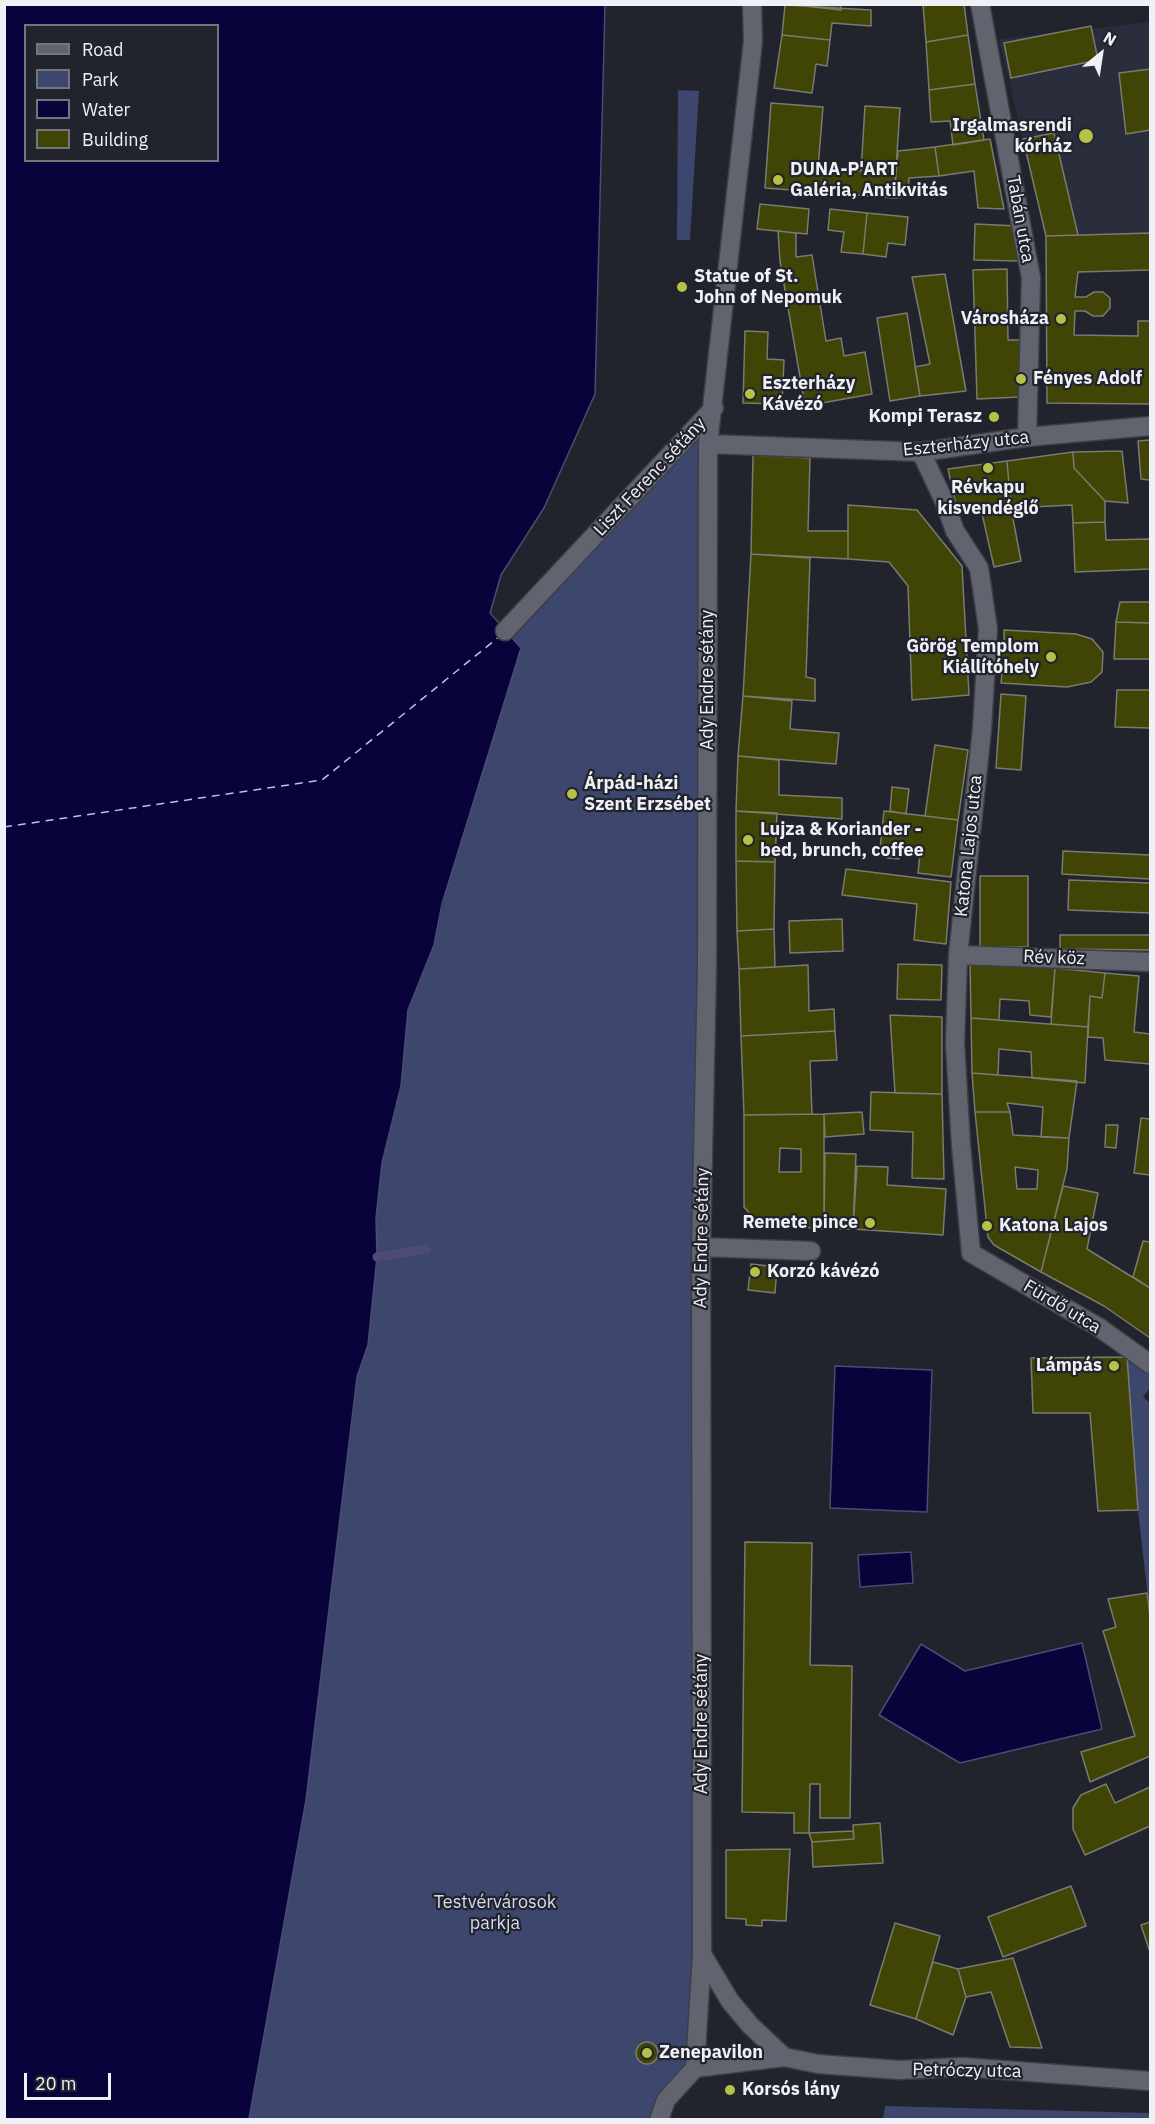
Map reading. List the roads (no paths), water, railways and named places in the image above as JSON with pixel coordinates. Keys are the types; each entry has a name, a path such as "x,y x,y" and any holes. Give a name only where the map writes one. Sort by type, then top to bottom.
{"street":[{"name":"Liszt Ferenc sétány","path":"505,631 714,408 753,41 752,4"},
{"name":"Tabán utca","path":"980,4 1031,278 1026,437"},
{"name":"Ady Endre sétány","path":"695,2068 702,1954 701,1247 707,967 708,444 714,408"},
{"name":"Eszterházy utca","path":"708,444 921,452 1026,437 1150,426"},
{"name":"Katona Lajos utca","path":"921,452 955,531 979,568 988,628 982,729 958,955 955,1043 971,1254"},
{"name":"Rév köz","path":"958,955 1145,961"},
{"path":"701,1247 811,1251"},
{"name":"Fürdő utca","path":"971,1254 1100,1328 1150,1364"},
{"path":"702,1954 730,2001 750,2025 784,2057"},
{"name":"Petróczy utca","path":"695,2068 784,2057 818,2064 888,2069 963,2067 1150,2081"},
{"path":"658,2120 666,2100 695,2068"}],"water":[{"path":"5,5 605,5 595,394 544,508 501,575 490,613 521,648 442,904 434,945 408,1010 401,1086 382,1163 376,1218 377,1257 368,1345 357,1377 306,1800 249,2119 5,2120"},
{"path":"835,1366 932,1370 927,1512 830,1508"},
{"path":"911,1552 913,1583 860,1587 858,1555"},
{"path":"1082,1643 1102,1729 960,1763 879,1715 921,1644 965,1671"}],"waterway":[{"path":"377,1257 426,1249"}],"place":[{"name":"Irgalmasrendi kórház","path":"1086,136"},
{"name":"DUNA-P'ART Galéria, Antikvitás","path":"778,180"},
{"name":"Statue of St. John of Nepomuk","path":"682,287"},
{"name":"Városháza","path":"1061,319"},
{"name":"Fényes Adolf","path":"1021,379"},
{"name":"Eszterházy Kávézó","path":"750,394"},
{"name":"Kompi Terasz","path":"994,417"},
{"name":"Révkapu kisvendéglő","path":"988,468"},
{"name":"Görög Templom Kiállítóhely","path":"1051,657"},
{"name":"Árpád-házi Szent Erzsébet","path":"572,794"},
{"name":"Lujza & Koriander - bed, brunch, coffee","path":"748,840"},
{"name":"Remete pince","path":"870,1223"},
{"name":"Katona Lajos","path":"987,1226"},
{"name":"Korzó kávézó","path":"755,1272"},
{"name":"Lámpás","path":"1114,1366"},
{"name":"Zenepavilon","path":"647,2053"},
{"name":"Korsós lány","path":"730,2090"}],"park label":[{"name":"Testvérvárosok parkja","path":"495,1913"}]}
